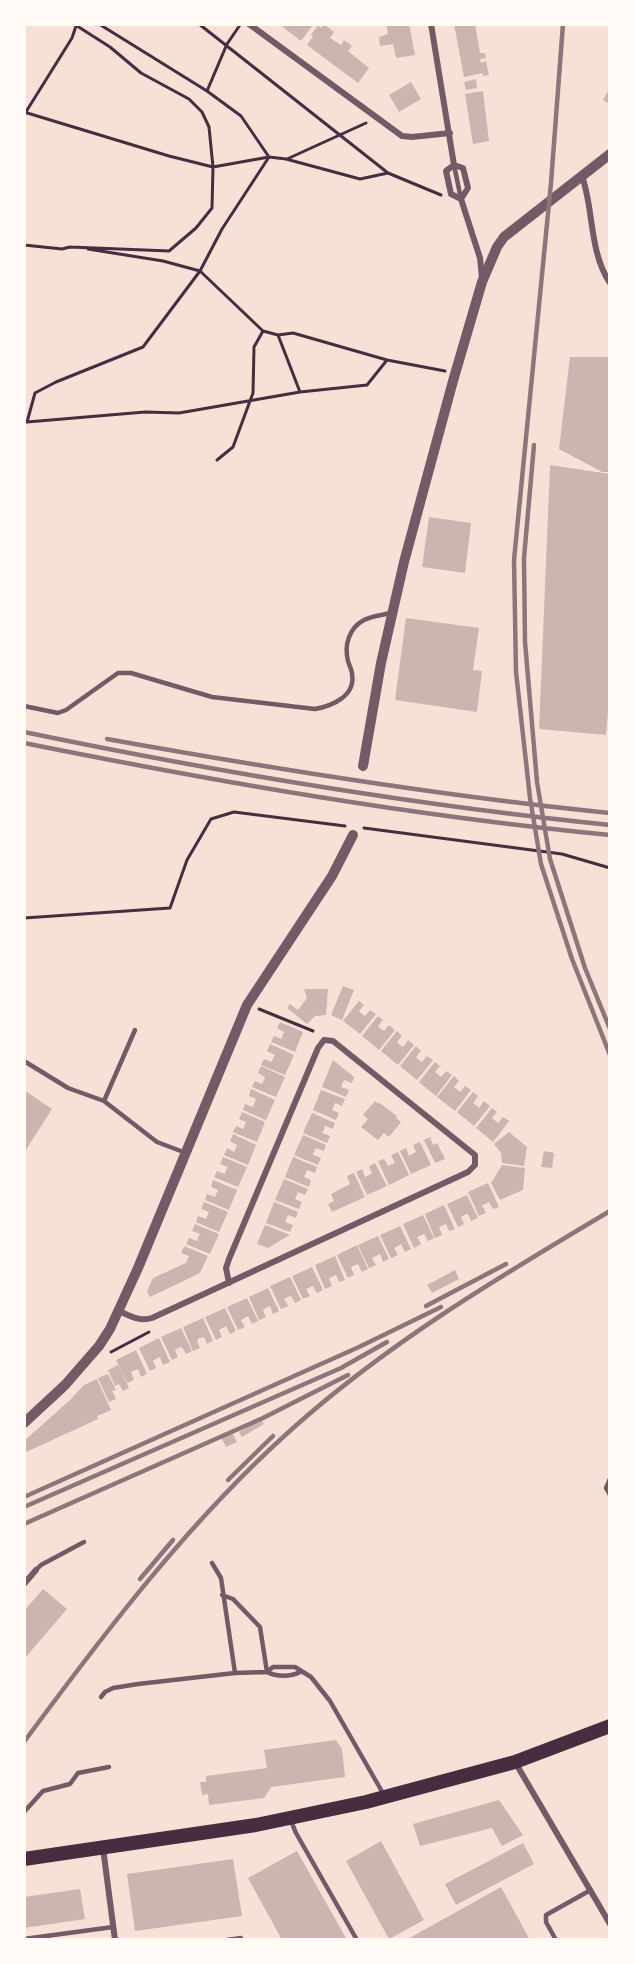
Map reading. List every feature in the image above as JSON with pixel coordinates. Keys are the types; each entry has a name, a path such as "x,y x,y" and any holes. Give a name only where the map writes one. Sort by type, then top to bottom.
{"main road":[{"path":"24,1859 290,1819 385,1797 515,1762 610,1726"}],"street":[{"path":"249,24 402,136 450,133"},
{"path":"431,24 454,165"},
{"path":"363,766 392,613 482,282 497,247 504,237 610,154"},
{"path":"454,165 463,168 468,188 461,199"},
{"path":"454,165 446,171 448,185 451,194 461,199 480,258 482,282"},
{"path":"582,176 586,186 597,251 610,283"},
{"path":"24,1423 58,1393 99,1346 119,1311 248,1005 332,876 352,831"},
{"path":"119,1311 145,1320 229,1283 472,1169 476,1163 474,1155 333,1041 324,1040 318,1048 229,1259 226,1273 229,1283"},
{"path":"24,1584 36,1570"},
{"path":"515,1762 610,1924"},
{"path":"103,1848 115,1940"}],"lane":[{"path":"24,706 58,713 66,710 118,673 131,673 212,697 315,709 328,707 347,693 352,685 346,645 355,627 371,617 392,613"},
{"path":"104,1101 135,1030"},
{"path":"24,1061 69,1088 104,1101 158,1142 186,1153"},
{"path":"610,1479 606,1488 610,1495"},
{"path":"36,1570 84,1542"},
{"path":"212,1563 221,1578 235,1673"},
{"path":"222,1595 233,1599 260,1627 267,1672"},
{"path":"101,1697 113,1688 235,1673 267,1672 273,1676 295,1675 300,1672 311,1677 330,1701 385,1797"},
{"path":"24,1812 43,1791 70,1784 78,1773 110,1767"},
{"path":"290,1819 357,1940"},
{"path":"556,1940 546,1922 546,1915 589,1891"},
{"path":"24,1940 113,1927"},
{"path":"227,1940 241,1938"}],"path":[{"path":"24,244 62,249 70,247 169,251 196,228 212,208 213,167 209,127 202,112 189,99 141,73 110,47 76,24 72,38 25,113 213,167 269,157 286,159 360,179 388,173"},
{"path":"99,24 207,91 241,116 269,157"},
{"path":"199,24 388,173 439,195"},
{"path":"207,91 227,44 241,24"},
{"path":"286,159 362,125"},
{"path":"269,157 222,229 200,271 143,347 56,382 35,393 26,422 145,412 179,413 300,392 367,385 387,360"},
{"path":"70,247 163,261 200,271 263,331 278,335 293,333 387,360 455,375"},
{"path":"218,460 233,447 253,393 254,347 263,331"},
{"path":"278,335 300,392"},
{"path":"24,918 170,908 187,861 211,819 234,812 352,831"},
{"path":"362,828 562,854 610,868"},
{"path":"259,1009 313,1031"},
{"path":"110,1352 149,1332"}],"building":[{"path":"279,24 312,24 313,25 301,41"},
{"path":"324,24 334,32 330,38 341,45 344,40 352,46 348,51 369,68 358,83 307,45 318,25 321,28"},
{"path":"386,24 409,24 415,55 396,58 393,44 380,46 379,37 388,34"},
{"path":"454,24 475,24 480,53 485,53 486,58 480,59 481,63 486,61 489,75 483,76 483,73 464,77"},
{"path":"476,79 477,88 466,90 464,82"},
{"path":"411,82 421,99 399,112 389,95"},
{"path":"610,87 610,104 603,100"},
{"path":"483,91 489,141 473,144 465,94"},
{"path":"570,357 610,357 610,472 602,472 559,449"},
{"path":"550,465 610,474 610,690 606,735 539,729"},
{"path":"429,517 471,523 465,573 422,567"},
{"path":"406,618 479,628 473,670 482,671 477,712 395,700"},
{"path":"343,986 354,990 342,1020 331,1015"},
{"path":"304,989 328,989 326,1015 315,1016 307,1024 287,1008 290,1004 298,1010 307,998"},
{"path":"359,1001 364,1005 359,1011 362,1014 365,1016 370,1010 376,1014 360,1034 343,1021"},
{"path":"378,1016 383,1020 378,1026 381,1029 384,1031 389,1025 395,1030 379,1050 362,1036"},
{"path":"280,1022 303,1032 295,1052 271,1042 274,1036 281,1039 284,1032 277,1028"},
{"path":"397,1031 402,1036 397,1042 400,1045 403,1047 408,1040 414,1045 398,1065 381,1051"},
{"path":"270,1044 294,1055 285,1075 261,1065 264,1059 272,1062 275,1055 267,1051"},
{"path":"416,1046 421,1051 416,1057 419,1060 422,1062 427,1056 433,1060 417,1080 400,1066"},
{"path":"333,1060 354,1077 352,1083 344,1080 341,1087 349,1090 346,1097 322,1087"},
{"path":"435,1062 440,1066 435,1072 441,1077 446,1071 452,1075 436,1096 419,1082"},
{"path":"261,1066 285,1077 276,1097 252,1087 255,1081 262,1084 264,1080 265,1077 258,1073"},
{"path":"454,1076 459,1081 454,1087 460,1092 465,1086 471,1090 455,1111 437,1097"},
{"path":"251,1089 275,1100 266,1120 243,1110 245,1104 253,1107 256,1099 249,1096"},
{"path":"24,1090 52,1109 24,1153"},
{"path":"321,1090 345,1099 342,1106 335,1103 332,1110 339,1113 336,1120 313,1110"},
{"path":"473,1092 478,1096 473,1103 479,1108 484,1101 490,1106 474,1126 457,1112"},
{"path":"375,1101 397,1116 396,1118 401,1122 389,1137 384,1133 378,1140 361,1127 368,1119 363,1115"},
{"path":"492,1108 497,1112 492,1118 498,1123 503,1117 509,1121 493,1142 476,1128"},
{"path":"242,1112 265,1122 257,1142 233,1132 236,1126 243,1129 245,1125 246,1122 239,1119"},
{"path":"312,1113 335,1123 333,1129 325,1126 322,1133 330,1136 327,1143 303,1133"},
{"path":"509,1132 527,1147 524,1166 502,1163 501,1153 494,1144"},
{"path":"233,1134 256,1145 248,1165 224,1155 227,1148 234,1152 237,1145 230,1141"},
{"path":"303,1135 326,1145 324,1151 316,1148 314,1152 313,1155 321,1158 318,1165 294,1155"},
{"path":"430,1137 433,1145 437,1143 445,1159 435,1163 424,1140"},
{"path":"420,1142 431,1165 411,1174 400,1151 406,1148 409,1156 416,1152 413,1145"},
{"path":"544,1151 554,1153 552,1168 541,1167"},
{"path":"398,1152 409,1175 389,1185 378,1161 384,1159 388,1166 395,1163 391,1155"},
{"path":"223,1157 247,1167 238,1187 214,1177 217,1171 225,1174 228,1167 220,1164"},
{"path":"293,1157 317,1167 315,1173 307,1170 304,1177 311,1180 309,1187 285,1177"},
{"path":"375,1163 387,1186 367,1195 356,1172 362,1169 365,1177 372,1173 369,1166"},
{"path":"502,1165 525,1168 523,1190 500,1200 491,1183"},
{"path":"354,1173 365,1197 332,1212 328,1204 334,1201 331,1194 350,1184 347,1176"},
{"path":"284,1179 308,1189 305,1195 298,1192 295,1199 302,1202 299,1209 275,1200"},
{"path":"213,1180 237,1190 229,1210 205,1200 207,1194 215,1197 218,1190 211,1187"},
{"path":"488,1183 499,1207 493,1209 489,1202 482,1205 486,1213 479,1216 468,1192"},
{"path":"467,1195 478,1218 471,1221 468,1214 464,1215 461,1217 464,1224 458,1227 447,1204"},
{"path":"204,1202 228,1212 219,1232 196,1222 198,1216 206,1219 209,1212 201,1209"},
{"path":"274,1202 298,1212 296,1218 288,1215 285,1222 293,1225 290,1232 266,1223"},
{"path":"444,1205 455,1229 449,1231 446,1224 439,1227 442,1235 435,1238 425,1214"},
{"path":"423,1215 434,1238 428,1241 424,1234 417,1237 421,1244 414,1248 403,1224"},
{"path":"195,1224 219,1234 210,1254 186,1244 189,1238 197,1241 200,1234 192,1231"},
{"path":"265,1225 290,1235 268,1248 257,1244"},
{"path":"400,1226 411,1249 405,1252 401,1244 394,1248 398,1255 391,1258 380,1235"},
{"path":"378,1236 389,1259 383,1262 380,1254 372,1258 376,1265 369,1268 358,1245"},
{"path":"357,1245 368,1269 362,1272 358,1264 351,1267 354,1275 348,1278 337,1255"},
{"path":"184,1246 208,1256 200,1273 150,1297 147,1291 153,1278 186,1263 189,1256 181,1253"},
{"path":"335,1256 345,1280 339,1282 336,1275 329,1278 332,1286 325,1289 315,1265"},
{"path":"312,1267 323,1290 317,1293 313,1286 306,1289 310,1296 303,1299 292,1276"},
{"path":"455,1270 459,1279 432,1293 427,1285"},
{"path":"290,1277 301,1300 295,1303 291,1296 288,1297 284,1299 288,1306 281,1309 270,1286"},
{"path":"268,1288 279,1311 273,1314 270,1306 263,1310 266,1317 259,1320 249,1297"},
{"path":"247,1298 258,1321 252,1324 248,1316 241,1320 245,1327 238,1330 227,1307"},
{"path":"225,1308 236,1331 230,1334 226,1326 219,1330 222,1337 216,1340 205,1317"},
{"path":"203,1318 213,1341 207,1344 204,1337 200,1338 197,1340 200,1348 193,1351 183,1327"},
{"path":"181,1328 192,1351 186,1354 182,1347 178,1348 175,1350 178,1357 172,1360 161,1337"},
{"path":"159,1338 170,1362 163,1365 160,1357 153,1361 156,1368 150,1371 139,1348"},
{"path":"136,1350 147,1374 141,1377 138,1369 131,1372 134,1380 127,1383 116,1360"},
{"path":"118,1365 129,1388 123,1391 119,1384 115,1386 108,1370"},
{"path":"108,1374 116,1390 112,1391 116,1399 109,1402 98,1378"},
{"path":"97,1379 111,1410 97,1416 98,1419 24,1453 24,1441 84,1385"},
{"path":"261,1419 264,1424 242,1437 239,1432"},
{"path":"232,1432 237,1442 226,1447 221,1437"},
{"path":"43,1589 67,1609 25,1658 24,1611"},
{"path":"336,1740 342,1749 345,1777 271,1787 264,1798 209,1805 208,1794 202,1795 200,1782 206,1782 206,1776 267,1768 264,1750"},
{"path":"499,1800 523,1835 502,1846 492,1828 420,1846 413,1824"},
{"path":"381,1841 424,1920 389,1939 346,1861"},
{"path":"523,1843 534,1864 456,1905 445,1884"},
{"path":"297,1851 347,1940 282,1940 248,1878"},
{"path":"233,1859 242,1916 135,1931 127,1874"},
{"path":"501,1887 530,1940 406,1940"},
{"path":"80,1889 85,1919 24,1928 24,1897"}],"railway":[{"path":"563,24 551,183 514,560 516,672 530,798 541,864 572,959 610,1055"},
{"path":"534,445 524,558 525,642 537,782 550,859 585,968 610,1029"},
{"path":"24,732 169,761 316,786 463,808 610,825"},
{"path":"107,739 358,781 610,813"},
{"path":"24,743 170,771 389,808 610,835"},
{"path":"24,1742 150,1578 218,1501 292,1429 367,1368 445,1312 610,1211"},
{"path":"426,1306 506,1264"},
{"path":"24,1497 359,1347 441,1307"},
{"path":"24,1507 341,1368 387,1342"},
{"path":"24,1524 263,1418 348,1375"},
{"path":"228,1480 273,1436"},
{"path":"140,1579 173,1540"}]}
